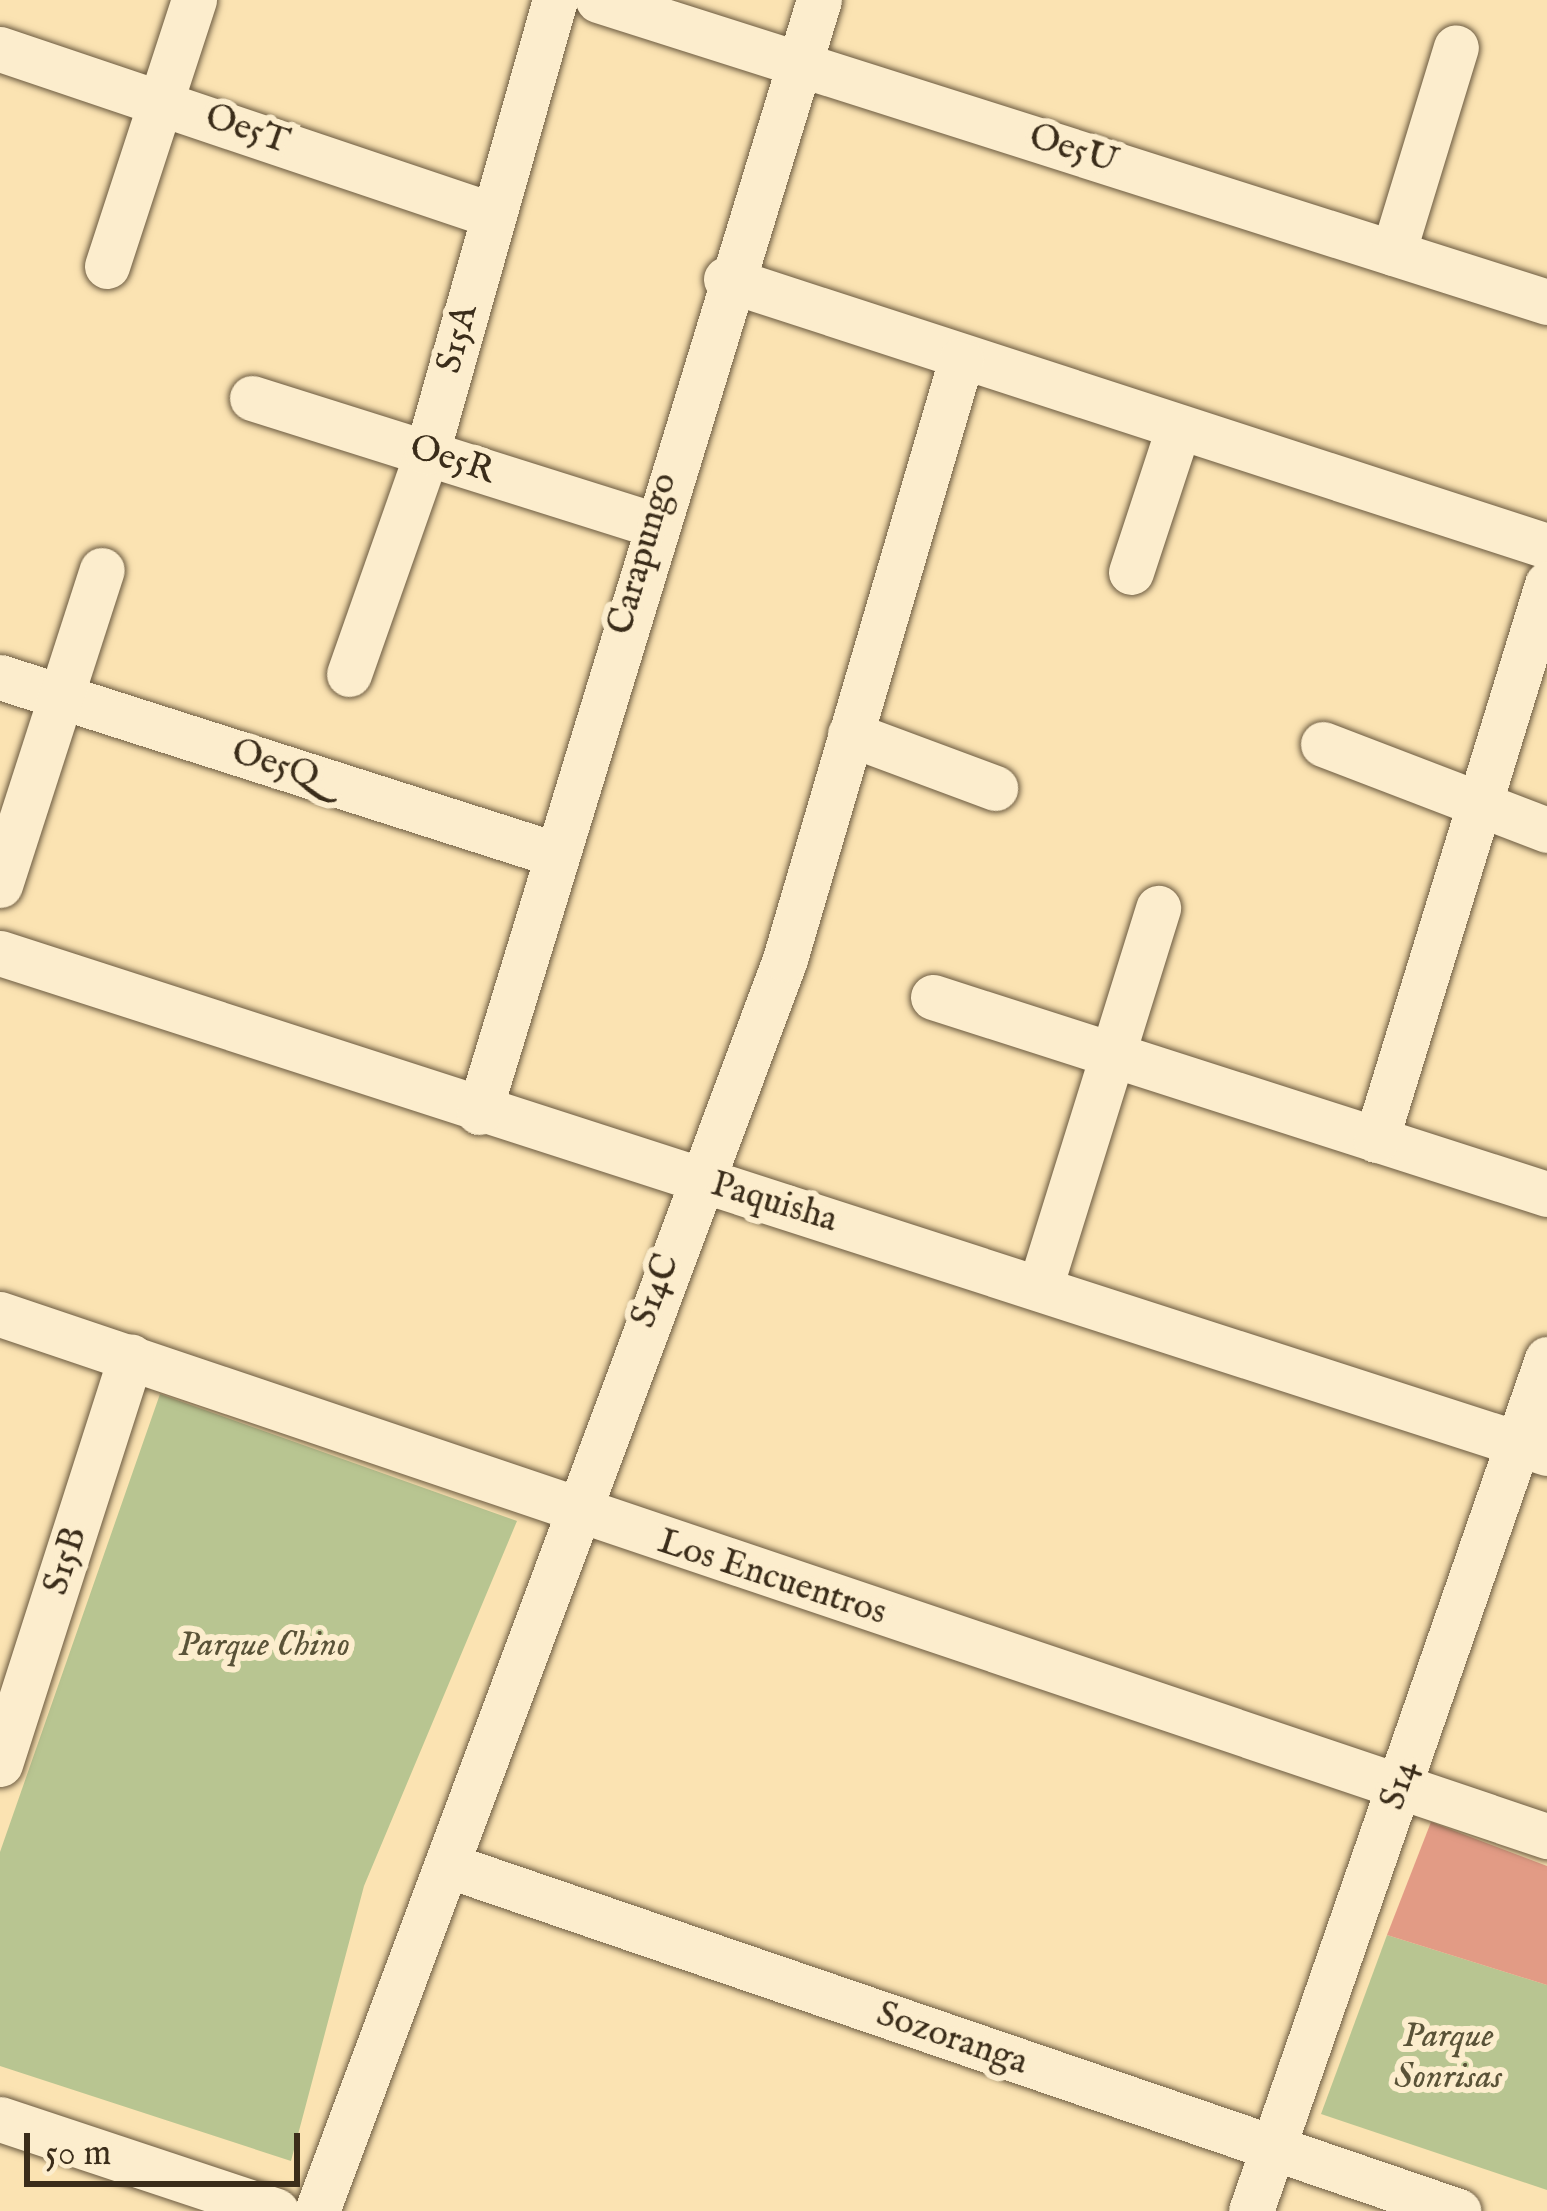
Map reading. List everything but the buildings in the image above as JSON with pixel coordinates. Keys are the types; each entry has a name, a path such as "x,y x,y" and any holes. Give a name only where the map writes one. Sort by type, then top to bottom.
{"street":[{"path":"107,266 194,0"},
{"name":"S15A","path":"349,674 428,452 555,0"},
{"name":"Oe5U","path":"598,0 1547,302"},
{"name":"Carapungo","path":"479,1112 550,853 727,279 819,0"},
{"path":"1393,253 1456,47"},
{"name":"Oe5T","path":"0,49 492,215"},
{"path":"727,279 1177,432 1547,546"},
{"name":"S14C","path":"316,2211 446,1865 570,1512 785,959 961,360"},
{"name":"Oe5R","path":"253,398 652,524"},
{"path":"1131,572 1177,432"},
{"path":"0,885 102,570"},
{"path":"1376,1140 1471,804 1547,584"},
{"name":"Oe5Q","path":"0,677 550,853"},
{"path":"850,734 995,788"},
{"path":"1323,744 1547,830"},
{"path":"1041,1284 1157,908"},
{"name":"Paquisha","path":"0,953 479,1112 1041,1284 1534,1449"},
{"path":"933,997 1547,1194"},
{"name":"Los Encuentros","path":"0,1314 570,1512 1547,1835"},
{"name":"S15B","path":"0,1764 9,1711 130,1357"},
{"name":"S14","path":"1251,2211 1400,1785 1534,1449 1547,1359"},
{"name":"Sozoranga","path":"446,1865 1458,2211"},
{"path":"0,2119 276,2211"}],"green space":[{"name":"Parque Chino","path":"160,1394 517,1521 364,1886 291,2161 0,2066 0,1852"},
{"name":"Parque Sonrisas","path":"1387,1935 1547,1985 1547,2190 1321,2114"}]}
